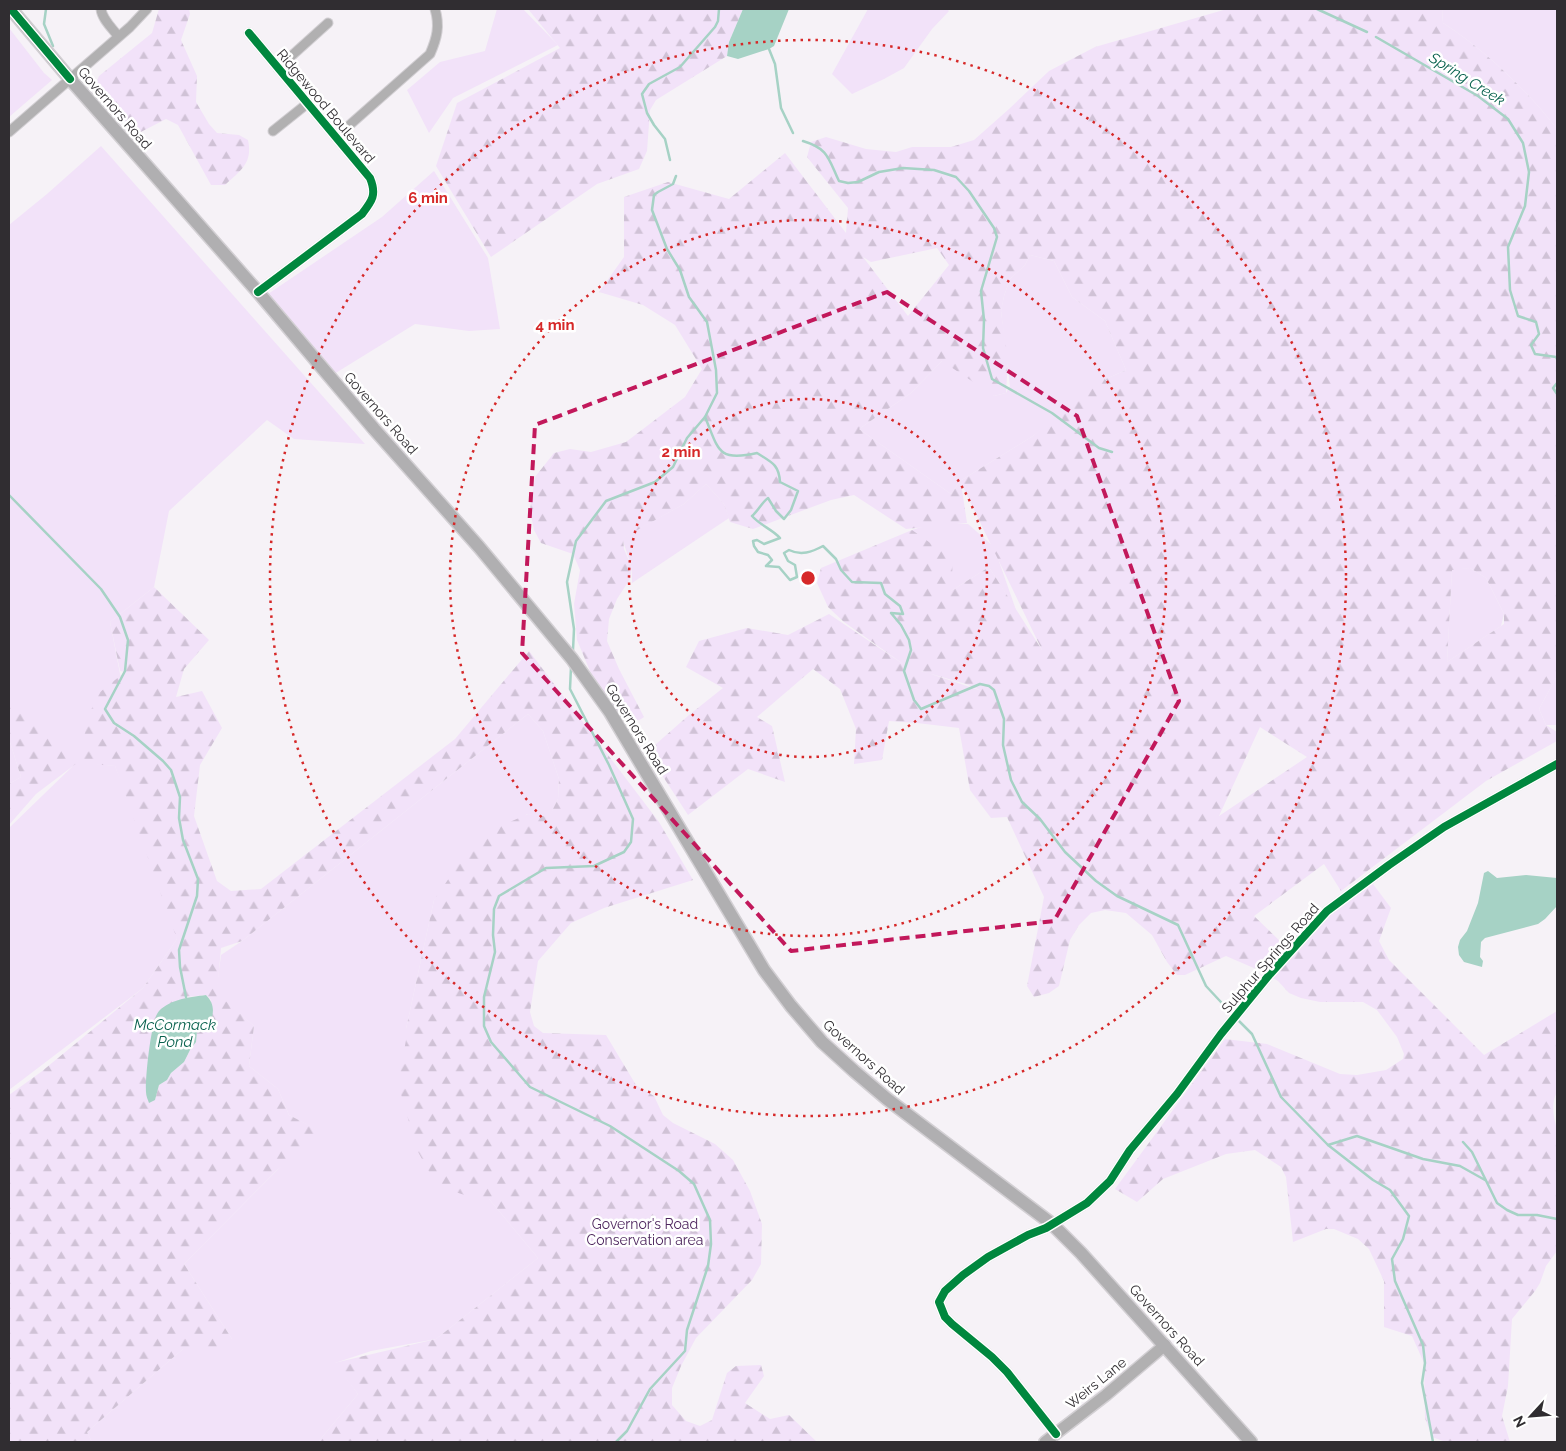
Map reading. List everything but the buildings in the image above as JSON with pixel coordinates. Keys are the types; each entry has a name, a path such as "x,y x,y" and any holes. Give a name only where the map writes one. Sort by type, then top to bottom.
{"main road":[{"name":"Governors Road","path":"11,9 479,548 572,659 615,720 764,970 791,1006 822,1042 887,1099 1052,1224 1165,1345 1251,1442"}],"street":[{"path":"100,9 100,12 118,36"},
{"path":"9,132 147,9"},
{"path":"336,137 430,54 437,38 438,18 435,9"},
{"path":"278,68 328,23"},
{"name":"Ridgewood Boulevard","path":"250,34 370,178 374,188 372,200 362,214 258,292"},
{"path":"273,131 308,103"},
{"name":"Sulphur Springs Road","path":"1056,1434 1007,1372 945,1317 939,1302 945,1291 963,1274 999,1250 1052,1224 1088,1203 1110,1181 1130,1150 1177,1094 1227,1026 1270,974 1327,911 1444,827 1557,764"},
{"name":"Weirs Lane","path":"1045,1442 1106,1396 1165,1345"}],"highlighted area":[{"path":"887,292 1077,416 1179,701 1054,921 791,951 522,653 535,425"}],"green space":[{"path":"159,9 189,9 190,14 181,40 197,76 196,102 209,124 217,133 239,135 248,140 249,155 244,166 225,185 211,185 178,125 166,119 135,135 119,114 93,90 99,76 152,33"},
{"path":"497,9 523,9 558,45 453,98 429,133 407,90 440,62 485,51"},
{"path":"528,9 743,9 729,42 727,56 656,100 650,110 647,151 639,169 597,184 491,257 436,166 457,103 560,48"},
{"path":"868,9 947,9 949,11 932,29 904,68 852,94 832,74"},
{"path":"1227,9 1442,9 1443,23 1474,45 1504,71 1519,85 1557,129 1557,676 1539,709 1546,725 1557,732 1557,741 1486,781 1341,891 1324,864 1254,916 1281,942 1343,896 1368,882 1373,884 1391,908 1379,941 1389,960 1484,1055 1557,1011 1557,1092 1553,1110 1557,1128 1557,1251 1546,1266 1535,1291 1512,1319 1508,1386 1502,1416 1510,1442 1446,1442 1432,1437 1425,1418 1424,1363 1412,1336 1384,1327 1384,1281 1369,1249 1358,1239 1334,1229 1326,1229 1293,1242 1286,1177 1281,1167 1255,1150 1226,1154 1163,1179 1137,1202 1115,1189 1225,1039 1267,1044 1340,1074 1357,1075 1386,1070 1403,1059 1404,1054 1397,1037 1377,1010 1363,1002 1320,1002 1301,998 1289,993 1278,981 1263,972 1226,956 1185,975 1177,975 1167,962 1152,935 1126,913 1105,910 1091,913 1079,925 1070,940 1059,986 1049,993 1034,997 1027,986 1044,897 1007,817 991,818 970,790 959,728 889,721 882,760 854,764 856,729 840,689 813,669 757,717 772,726 785,782 748,769 688,815 647,752 723,688 686,667 699,641 747,628 788,635 829,614 906,666 844,622 828,607 817,583 821,568 912,530 953,559 951,591 989,567 1042,650 961,483 967,523 906,529 854,495 831,500 753,529 730,522 724,504 706,484 684,504 623,538 624,549 632,568 630,579 617,599 609,619 607,641 644,717 635,721 608,714 577,640 574,604 580,570 573,554 541,543 534,530 530,510 535,477 554,453 570,449 591,452 626,442 685,397 702,369 675,325 643,305 599,292 624,257 624,197 668,182 729,199 785,153 846,233 848,208 807,157 811,142 826,137 866,149 896,152 912,147 951,147 974,140 1049,71 1095,47","holes":["937,248 949,265 908,316 863,257 871,262","1030,255 1054,261 1072,297 1105,321 1126,370 1106,379 1108,383 1098,370 1083,392 1033,436 960,481 951,494 859,429 911,393 942,361 994,396 1006,393 1008,359 1001,312 1010,279 1025,265","1470,568 1486,578 1504,614 1504,624 1447,662 1452,570","929,673 966,684 982,691","1260,727 1307,757 1219,816"]},
{"path":"1442,9 1557,9 1557,129 1519,85 1504,71 1474,45 1443,23"},
{"path":"9,28 44,73 52,80 9,117"},
{"path":"101,146 365,444 294,439 267,420 169,511 154,587 110,622 121,679 77,762 115,766 172,907 177,939 143,988 9,1090 9,828 76,763 9,703 9,225"},
{"path":"434,171 488,258 500,329 469,331 415,324 334,374 268,294 382,217"},
{"path":"1030,255 1054,261 1072,297 1105,321 1126,370 1106,379 1033,436 960,481 951,494 859,429 911,393 942,361 968,362 994,396 1006,393 1010,386 1001,311 1010,279 1025,265"},
{"path":"706,484 724,504 729,518 632,583 632,568 622,538 684,504"},
{"path":"931,524 968,524 994,547 1016,610 989,567 951,591 912,530"},
{"path":"1470,568 1486,578 1504,614 1501,626 1447,662 1452,569"},
{"name":"Governor's Road Conservation area","path":"154,587 209,640 184,669 176,697 202,691 222,728 200,765 194,816 217,881 231,891 261,889 455,739 529,651 659,822 693,880 604,908 571,923 538,961 530,1012 534,1026 543,1033 606,1035 636,1085 654,1096 663,1115 673,1123 715,1144 733,1160 750,1191 762,1224 761,1264 752,1280 696,1338 672,1388 672,1405 686,1421 700,1426 712,1420 727,1373 736,1366 761,1365 764,1376 745,1403 770,1419 789,1415 817,1442 318,1442 358,1394 334,1363 436,1339 538,1258 489,1199 483,1201 437,1186 417,1150 398,1084 406,1040 406,1029 434,900 478,836 528,814 549,817 558,799 559,779 543,731 528,714 242,941 221,948 217,993 254,1026 249,1066 278,1089 289,1115 318,1130 295,1156 277,1170 184,1264 232,1339 234,1350 183,1349 87,1432 92,1442 9,1442 9,1095 41,1072 143,988 177,939 115,766 77,763 36,794 9,825 9,784 21,777 9,739 9,692 77,762 91,710 100,692 125,672 120,671 110,622","holes":["206,995 211,1000 197,1031 196,1042 184,1062 171,1073 167,1080 159,1085 155,1100 146,1092 186,997"]},
{"path":"1557,676 1557,725 1546,725 1539,709"},
{"path":"528,714 543,731 559,779 558,799 549,818 527,814 434,900 406,1029 406,1040 489,1199 538,1258 436,1339 371,1351 335,1363 358,1394 318,1442 92,1442 87,1432 183,1349 232,1339 184,1264 317,1130 289,1115 278,1089 249,1066 254,1026 216,993 221,955 242,941"},
{"path":"9,739 21,777 9,784"}],"water":[{"path":"743,9 789,9 774,46 738,59 727,56 729,42"},
{"path":"1488,871 1497,878 1526,875 1557,878 1557,906 1538,924 1485,938 1481,942 1480,957 1483,961 1482,967 1464,962 1459,955 1458,947 1460,940 1467,931 1478,903 1484,873"},
{"name":"McCormack Pond","path":"206,995 213,1009 210,1024 197,1031 196,1042 184,1062 171,1073 167,1080 159,1085 155,1100 149,1103 146,1093 146,1075 156,1016 164,1007 175,1001"}],"waterway":[{"path":"46,9 44,24 53,46"},
{"path":"670,160 665,139 647,113 642,94 649,84 680,67 715,27 718,21 719,9"},
{"name":"Spring Creek","path":"1317,9 1367,32"},
{"name":"Spring Creek","path":"1376,37 1478,96 1508,119 1523,143 1529,172 1525,206 1508,247 1510,290 1518,316 1536,322 1539,334 1531,345 1535,354 1556,357 1557,359"},
{"path":"769,49 775,64 781,108 793,133"},
{"path":"803,141 818,147 827,155 839,181 848,183 858,182 879,172 903,168 934,170 956,177 969,191 994,228 997,237 981,291 984,320 983,348 992,379 1052,413 1099,448 1112,452"},
{"path":"573,650 574,629 567,582 576,541 606,501 655,482 673,467 687,438 705,417 717,393 716,370 707,322 689,297 680,270 667,249 652,210 654,195 673,184 676,176"},
{"name":"Spring Creek","path":"1557,383 1553,388 1557,394"},
{"path":"705,417 713,438 721,451 734,456 757,453 776,467 780,482 798,491 791,510 784,519 776,511 768,498 752,516 780,538 764,544 757,540 753,541 758,552 768,555 772,560 766,566 779,567 790,580 797,577 795,565 788,561 784,553 789,550 806,553 823,546 836,559 841,570 852,582 881,583 885,594 900,606 903,614 891,613 901,625 909,640 911,650 904,671 914,700 921,709 980,684 989,686 994,690 1004,719 1003,745 1011,780 1022,802 1040,819 1065,852 1096,881 1117,896 1178,925 1206,986 1233,1015"},
{"path":"9,495 101,589 120,617 128,640 125,671 105,709 114,723 134,736 171,770 180,797 179,818 183,840 198,879 197,896 179,950 180,967 186,997"},
{"path":"571,667 570,689 609,765 633,819 631,842 624,852 594,866 546,868 499,896 494,909 493,935 495,952 484,997 484,1026 491,1042 530,1087 610,1126 679,1171 694,1184 710,1220 711,1244 708,1266 687,1330 685,1351 650,1389 627,1431 616,1442"},
{"path":"1237,1019 1252,1034 1281,1097 1328,1145 1373,1180 1390,1190 1409,1216 1403,1239 1392,1259 1395,1281 1423,1345 1425,1363 1422,1383 1433,1442"},
{"path":"1328,1145 1357,1136 1423,1159 1460,1166 1485,1180"},
{"path":"1463,1142 1472,1152 1497,1203 1518,1215 1537,1215 1557,1219"}],"cycle path":[{"path":"11,9 70,79"},
{"path":"249,33 370,178 373,189 371,201 362,214 258,292"},
{"path":"1056,1434 1007,1372 945,1317 939,1302 945,1291 988,1257 1028,1235 1046,1228 1087,1203 1110,1181 1130,1150 1177,1094 1221,1034 1270,974 1327,911 1444,827 1557,764"}]}
